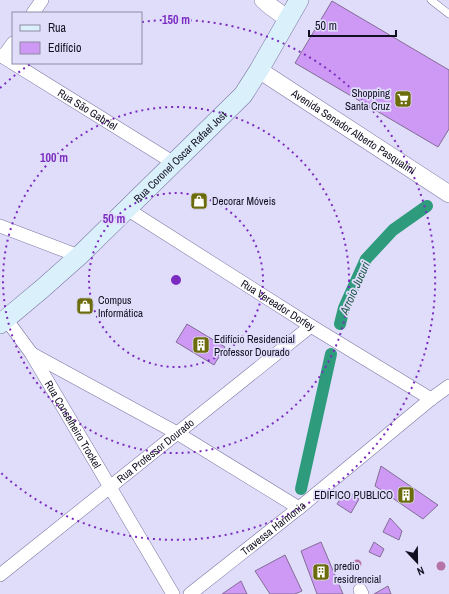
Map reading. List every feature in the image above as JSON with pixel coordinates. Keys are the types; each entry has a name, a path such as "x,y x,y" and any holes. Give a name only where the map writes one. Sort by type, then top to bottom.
{"main road":[{"name":"Rua Coronel Oscar Rafael Jost","path":"3,321 44,288 79,256 243,95 299,0"}],"street":[{"path":"34,12 42,0"},
{"path":"263,0 288,18"},
{"path":"1,56 12,44"},
{"name":"Rua São Gabriel","path":"1,56 12,63"},
{"name":"Rua São Gabriel","path":"14,64 174,163"},
{"name":"Avenida Senador Alberto Pasqualini","path":"259,70 449,194"},
{"name":"Rua Vereador Dorfey","path":"127,208 311,326 431,399"},
{"path":"0,226 79,256"},
{"name":"Rua Conselheiro Trockel","path":"3,321 31,353 173,594"},
{"name":"Rua Professor Dourado","path":"0,575 311,326"},
{"path":"31,353 177,433 299,508"},
{"name":"Travessa Harmonia","path":"190,594 449,386"}],"lane":[{"path":"431,0 449,14"}],"building":[{"name":"Shopping Santa Cruz","path":"332,1 449,70 449,129 438,147 295,63"},
{"name":"Edifício Residencial Professor Dourado","path":"187,324 225,347 214,365 176,342"},
{"name":"EDIFICO PUBLICO","path":"381,466 438,505 423,519 375,486"},
{"path":"346,490 359,499 351,513 337,504"},
{"path":"390,518 402,531 399,540 383,532"},
{"name":"predio residrencial","path":"321,542 343,594 317,594 301,551"},
{"path":"374,542 384,549 380,557 369,552"},
{"path":"285,555 302,591 295,594 270,594 255,571"},
{"path":"241,581 247,594 222,594"},
{"path":"388,586 391,594 374,594"}],"waterway":[{"name":"Arroio Jucuri","path":"340,324 344,308 366,259 393,230 427,206"},
{"name":"Arroio Jucuri","path":"301,489 331,354"}],"place":[{"name":"Shopping Santa Cruz","path":"403,99"},
{"name":"Decorar Móveis","path":"199,201"},
{"name":"Compus Informática","path":"85,306"},
{"name":"Edifício Residencial Professor Dourado","path":"201,345"},
{"name":"EDIFICO PUBLICO","path":"406,495"},
{"name":"predio residrencial","path":"321,572"}]}
